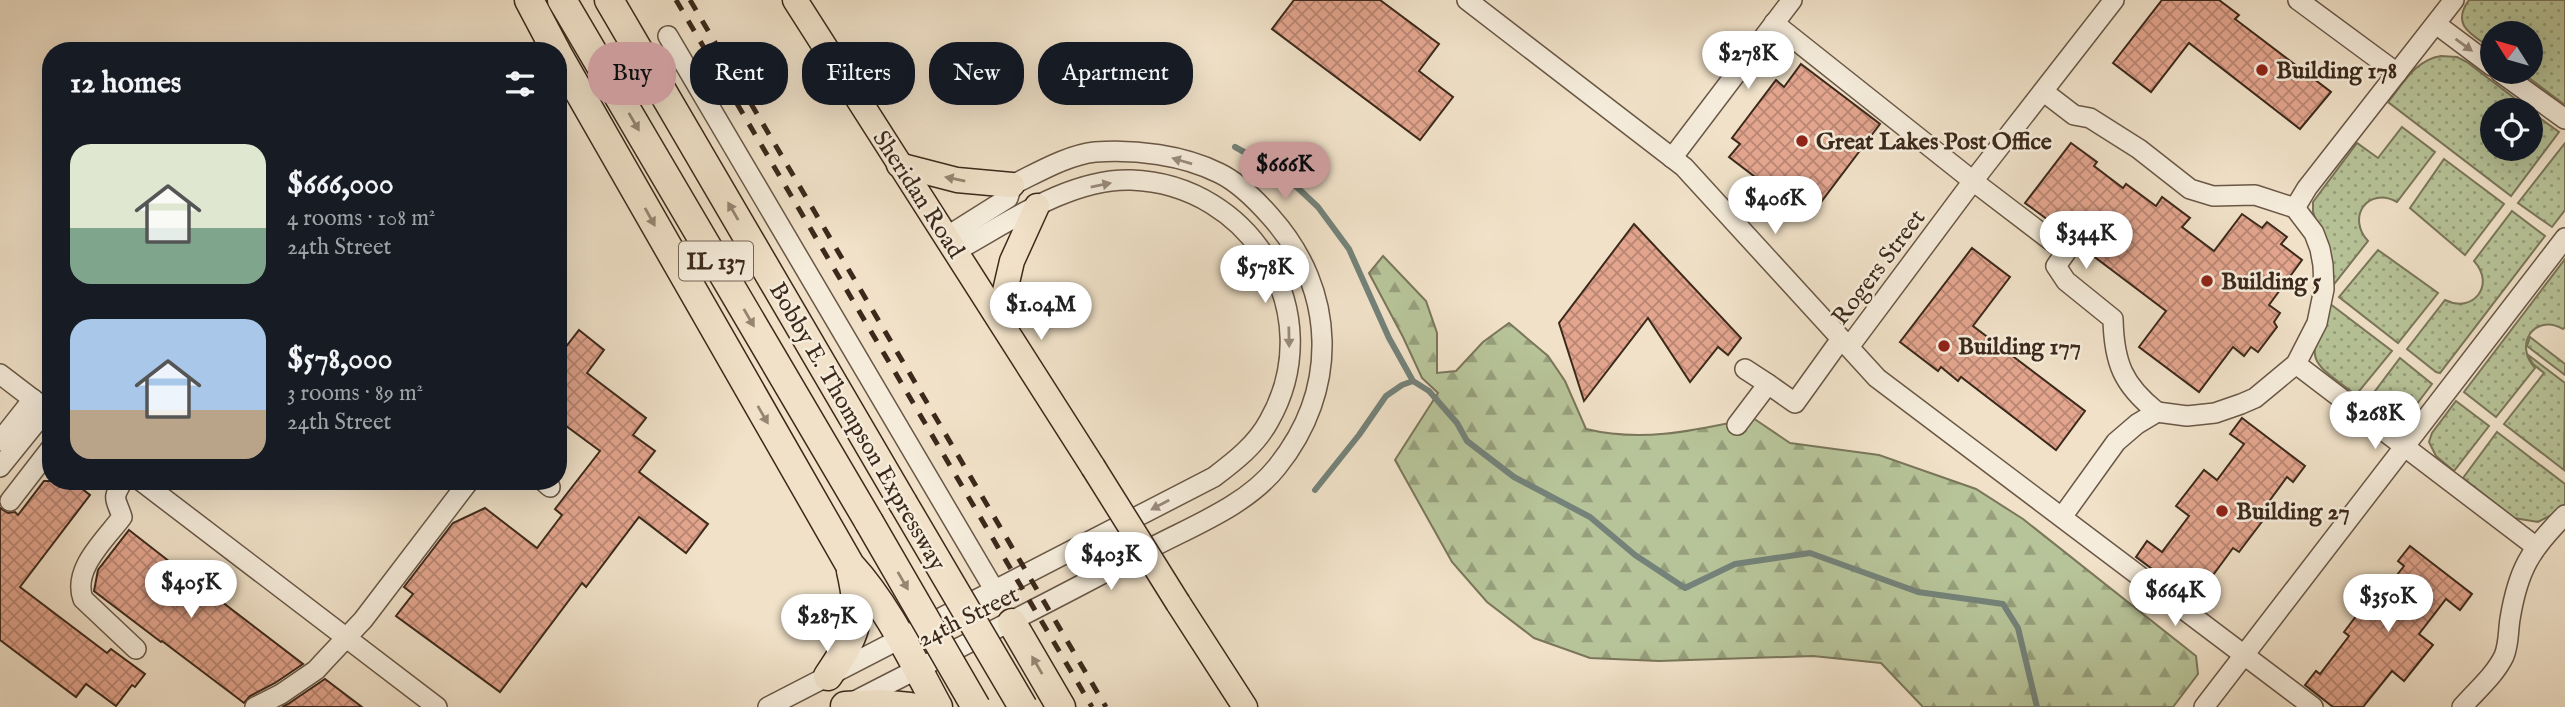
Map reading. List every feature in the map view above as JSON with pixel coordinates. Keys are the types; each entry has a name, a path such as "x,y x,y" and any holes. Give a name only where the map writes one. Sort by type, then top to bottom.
{"highway":[{"path":"529,0 551,42"},
{"name":"Bobby E. Thompson Expressway","path":"562,0 976,707"},
{"name":"Bobby E. Thompson Expressway","path":"609,0 1023,707"},
{"path":"567,70 850,565 863,580 900,639 938,707"},
{"path":"828,676 850,643 855,625 858,603 850,565"},
{"path":"1012,623 1061,707"},
{"path":"844,706 879,704 910,707"}],"main road":[{"name":"Sheridan Road","path":"794,0 999,317 1245,707"},
{"path":"899,165 957,180 1012,185"},
{"path":"999,317 1012,261 1037,206"}],"street":[{"path":"1467,0 1684,167 1845,343 1795,403 1745,369"},
{"path":"1672,158 1792,0"},
{"name":"Rogers Street","path":"2114,0 1845,343 1877,378 2313,707"},
{"path":"2298,0 2397,73"},
{"path":"2295,208 2454,0"},
{"path":"1774,23 2066,252 2056,266 2066,281 2113,319 2118,361 2125,381 2137,396 2157,412 2187,416 2215,414 2255,398 2296,364 2317,323 2324,289 2320,249 2314,233 2295,208 2255,195 2213,197 2190,189 2139,149 2090,118 2074,115 2044,92"},
{"path":"2436,24 2480,57"},
{"path":"668,36 995,591"},
{"path":"2517,84 2565,119"},
{"name":"24th Street","path":"844,706 1012,623 1233,504 1259,485 1289,453 1312,411 1322,370 1321,323 1311,278 1289,237 1259,203 1220,173 1177,158 1129,152 1093,153 1057,164 1012,185 1008,198 951,244"},
{"name":"24th Street","path":"768,707 1214,477 1237,460 1269,422 1286,378 1289,356 1287,310 1275,273 1251,236 1222,210 1198,196 1170,187 1130,180 1102,184 1065,193 951,244"},
{"path":"2204,707 2565,238"},
{"path":"2296,364 2535,546"},
{"path":"0,374 42,406"},
{"path":"1737,425 1768,384"},
{"path":"0,442 42,408"},
{"path":"0,467 42,408"},
{"path":"2062,517 2116,442 2137,424 2157,412"},
{"path":"10,501 42,460"},
{"path":"117,490 116,504 122,517 81,575 79,588 83,600 135,649"},
{"path":"153,490 437,707"},
{"path":"255,707 281,694 316,670 363,620 461,490"},
{"path":"2462,707 2504,655 2509,640 2515,587 2525,563 2535,546 2565,515"}],"green space":[{"path":"2469,0 2565,0 2565,105 2537,84 2543,84 2543,21 2480,21 2480,40 2466,29 2462,17"},
{"path":"2457,57 2480,72 2480,84 2496,84 2514,98 2480,98 2480,161 2537,161 2511,196 2388,102 2417,68 2432,58"},
{"path":"2543,120 2559,132 2543,153"},
{"path":"2402,127 2435,152 2397,202 2377,198 2363,206 2359,223 2368,241 2331,288 2324,238 2313,213 2313,202 2357,143 2378,158"},
{"path":"2565,143 2565,210 2552,227 2518,203"},
{"path":"2444,159 2504,204 2465,255 2410,208"},
{"path":"2512,211 2545,236 2440,373 2436,372 2407,349 2445,300 2464,303 2478,295 2483,279 2474,261"},
{"path":"2378,250 2438,293 2398,343 2339,297"},
{"path":"1383,256 1426,301 1437,333 1437,373 1456,371 1483,342 1509,323 1548,356 1565,381 1586,429 1649,435 1753,418 1790,443 1879,455 1976,489 2023,519 2196,656 2198,674 2173,707 1923,707 1881,663 1813,656 1659,661 1590,658 1534,638 1487,602 1452,562 1395,460 1438,393 1422,378 1369,273"},
{"path":"2565,259 2565,327 2563,329 2544,325 2530,334 2526,350 2535,368 2496,417 2464,392"},
{"path":"2329,303 2392,351 2356,395 2327,373 2316,357 2317,337"},
{"path":"2530,337 2565,364 2565,375 2527,346"},
{"path":"2527,354 2565,383 2564,470 2504,424 2544,373 2533,364"},
{"path":"2400,358 2432,384 2407,417 2394,422 2366,403"},
{"path":"2456,401 2489,426 2454,471 2436,456 2429,442 2432,433"},
{"path":"2497,432 2565,484 2565,508 2538,522 2514,518 2463,478"}],"building":[{"path":"1294,0 1380,0 1439,44 1419,71 1453,97 1420,140 1272,29"},
{"name":"Building 178","path":"2162,0 2219,0 2239,15 2235,19 2331,92 2300,129 2189,43 2151,92 2113,63"},
{"name":"Great Lakes Post Office","path":"1801,64 1880,124 1809,218 1729,157 1740,144 1732,138 1776,80 1784,87"},
{"name":"Building 5","path":"2071,143 2097,162 2094,166 2123,188 2126,184 2156,206 2162,197 2190,218 2182,227 2214,251 2242,214 2262,228 2267,222 2287,237 2281,244 2302,260 2269,305 2280,313 2274,322 2277,327 2258,352 2251,347 2244,356 2233,347 2199,392 2139,347 2166,311 2080,246 2082,242 2053,219 2051,222 2025,203"},
{"path":"1634,224 1741,338 1728,355 1718,347 1690,382 1648,318 1584,401 1559,323"},
{"name":"Building 177","path":"1972,248 2010,277 1973,326 2085,411 2056,450 1961,377 1958,381 1941,367 1938,371 1900,342"},
{"path":"579,330 604,350 587,373 646,418 633,435 655,451 639,472 708,524 686,553 639,517 586,587 582,583 500,692 396,616 413,594 404,587 453,523 485,508 537,548 562,515 555,509 600,451 567,427 567,345"},
{"name":"Building 27","path":"2242,418 2305,466 2293,482 2287,477 2259,515 2264,519 2239,552 2233,548 2205,586 2209,589 2198,603 2136,557 2147,541 2162,552 2189,516 2176,506 2204,470 2217,480 2244,444 2230,434"},
{"path":"42,484 42,490 84,490 90,495 20,587 107,653 111,649 145,674 135,687 132,685 116,706 86,684 76,697 0,640 0,508 18,515"},
{"path":"129,530 303,664 250,696 244,703 94,591 98,570"},
{"path":"2410,546 2472,594 2460,610 2446,599 2419,634 2433,645 2404,681 2392,671 2363,707 2333,707 2305,685 2316,671 2320,674 2349,636 2344,632 2369,599 2375,603 2404,566 2398,561"},
{"path":"325,679 362,707 282,707 288,704"}],"waterway":[{"path":"1235,147 1282,173 1318,207 1349,249 1389,338 1413,381 1429,391 1457,423 1467,441 1514,477 1590,517 1635,555 1685,588 1735,564 1810,553 1918,592 2003,604 2018,628 2037,707"},
{"path":"1315,490 1386,396 1413,381"}],"railway":[{"path":"676,0 1092,707"},
{"path":"690,0 1106,707"}],"place":[{"name":"Building 178","path":"2262,70"},
{"name":"Great Lakes Post Office","path":"1802,141"},
{"name":"Building 5","path":"2207,281"},
{"name":"Building 177","path":"1944,346"},
{"name":"Building 27","path":"2222,511"}]}
